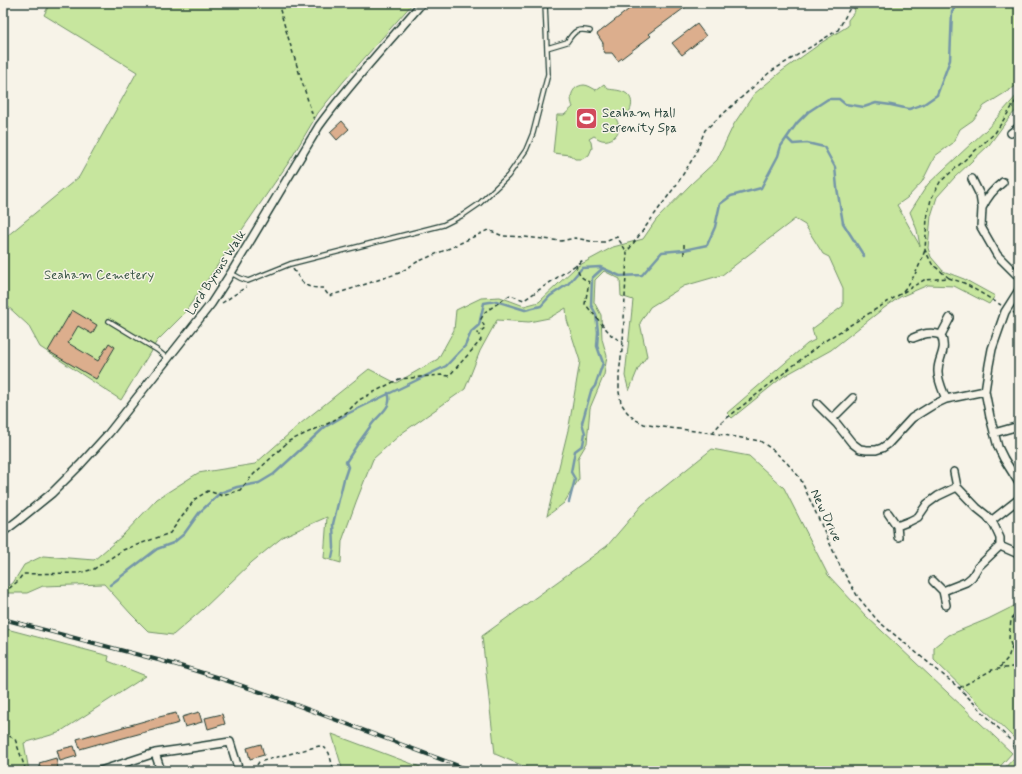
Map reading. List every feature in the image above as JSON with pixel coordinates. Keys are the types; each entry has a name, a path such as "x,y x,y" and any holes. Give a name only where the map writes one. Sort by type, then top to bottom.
{"street":[{"name":"Lord Byrons Walk","path":"3,532 52,493 80,465 109,432 168,359 211,304 319,126 365,68 422,3"},
{"path":"1011,133 1019,127"},
{"path":"972,180 980,195 982,208 981,227 997,255 1019,277"},
{"path":"982,208 992,191 1003,182"},
{"path":"1019,290 1004,312 988,365 985,391 990,418 998,447 1004,460 1019,483"},
{"path":"946,399 938,372 938,365 943,347 941,335 950,318"},
{"path":"913,338 929,332 941,335"},
{"path":"817,404 838,424 852,443 860,449 876,450 888,444 912,418 933,405 946,399 985,391"},
{"path":"832,419 853,398"},
{"path":"994,433 1019,426"},
{"path":"943,591 966,582 972,577 978,567 1000,546 1000,538 994,525 987,516 957,487 954,472"},
{"path":"897,526 918,517 928,504 938,496 957,487"},
{"path":"991,521 1019,500"},
{"path":"888,513 897,526 898,537"},
{"path":"1000,546 1016,553"},
{"path":"933,581 943,591 946,605"},
{"path":"100,771 155,753 230,742 239,771"},
{"path":"155,753 161,771"}],"lane":[{"path":"231,273 248,281 290,264 443,225 463,216 479,204 508,176 526,150 533,133 548,74 545,3"},
{"path":"546,48 567,42 572,34 577,30 590,32"},
{"path":"109,322 157,350 168,359"},
{"path":"1015,746 1019,750"}],"path":[{"path":"278,3 314,122 319,126"},
{"path":"292,268 305,285 312,288 323,288 329,296 399,273 417,262 488,230 503,236 561,241 575,238 595,242 605,242 617,237 627,252 677,184 695,155 705,130 770,72 838,30 851,6 849,3"},
{"path":"902,293 912,281 926,250 927,218 931,199 940,182 994,133 1019,98"},
{"path":"684,244 684,256"},
{"path":"926,250 932,264 949,278 964,283 999,304"},
{"name":"New Drive","path":"627,252 623,342 619,374 619,392 621,403 627,412 634,419 644,424 760,441 773,450 800,478 841,568 858,597 878,621 959,688 1015,746"},
{"path":"3,591 6,591 18,582 23,574 79,573 94,570 124,550 170,533 195,499 208,491 223,496 240,490 254,474 289,441 328,423 347,412 359,400 399,379 441,375 449,376 481,340 478,333 485,328 481,318 485,312 510,295 524,300 583,260 576,266 580,276 589,282 586,304 612,336 623,342"},
{"path":"712,433 722,422 823,342 924,280 949,278"},
{"path":"211,304 220,305 242,289 249,286"},
{"path":"1015,314 1019,317"},
{"path":"959,688 992,670 1018,666 1009,638 1011,620 1019,608"},
{"path":"1000,668 1008,658 1012,646"},
{"path":"3,733 14,739 26,771"},
{"path":"253,771 259,762 319,746 326,748 334,771"}],"green space":[{"name":"Seaham Cemetery","path":"50,3 413,3 344,81 318,113 289,162 183,315 157,341 121,400 40,347 28,325 3,302 3,241 7,236 79,177 137,72 44,15"},
{"path":"852,3 875,3 876,5 917,5 919,3 1019,3 1019,84 984,106 973,120 960,129 953,143 935,156 922,182 907,198 897,205 920,246 917,230 910,212 928,184 987,129 1019,93 1019,107 989,145 955,177 937,197 931,216 928,248 931,257 943,271 964,279 995,296 989,304 954,286 928,285 900,297 831,350 784,376 732,418 727,413 807,344 815,340 812,329 843,306 843,288 829,257 823,254 805,225 795,219 722,275 684,286 650,307 640,323 647,356 638,369 629,391 625,376 633,300 621,296 620,279 604,271 595,280 594,302 601,315 602,339 607,356 604,375 590,408 587,443 578,458 579,479 564,503 547,516 569,426 580,361 567,320 566,308 549,318 529,322 497,320 480,351 465,389 402,433 373,459 342,541 341,563 324,558 327,517 284,536 252,562 202,610 173,635 149,632 104,584 43,586 27,593 3,593 3,590 13,583 24,565 43,556 94,560 122,536 157,499 198,473 255,464 300,424 369,369 396,383 438,359 454,330 456,310 481,298 500,297 524,306 539,302 576,267 613,247 643,239 656,220 717,160 734,124 754,94 782,71 848,26 848,20 855,11"},
{"name":"Seaham Hall Serenity Spa","path":"604,84 608,89 618,90 627,94 632,103 628,113 622,117 615,117 619,127 616,135 608,140 602,140 594,136 589,139 592,148 589,155 582,159 575,159 570,155 553,153 557,115 564,115 573,107 571,96 574,90 584,85 596,90"},
{"path":"712,449 749,456 784,488 828,575 866,616 1012,753 996,771 535,771 495,754 482,636 607,546 642,505"},
{"path":"1019,602 1019,672 1016,672 1019,691 1019,737 1015,739 934,660 934,647 949,635 988,619"},
{"path":"3,628 109,656 108,661 146,676 58,733 24,743 29,771 3,771"},
{"path":"332,734 431,771 343,771"},
{"path":"1015,757 1019,762 1019,771 1002,771"}],"building":[{"path":"637,3 691,3 649,34 651,36 618,61 612,53 605,53 603,43 597,34"},
{"path":"697,24 706,36 682,55 672,43"},
{"path":"342,121 349,129 337,140 330,132"},
{"path":"72,310 97,325 92,334 78,326 68,343 98,361 109,343 115,347 96,379 48,351"},
{"path":"199,712 202,722 185,727 182,717"},
{"path":"176,713 179,723 80,749 77,739"},
{"path":"222,714 225,724 208,729 205,718"},
{"path":"261,744 264,755 250,759 247,748"},
{"path":"74,746 77,756 60,761 57,750"},
{"path":"56,758 58,768 49,771 41,771 39,763"}],"waterway":[{"path":"110,585 157,549 173,543 184,534 199,513 220,493 237,487 259,483 274,474 325,427 347,414 446,366 465,346 471,332 479,325 484,303 496,301 525,310 541,306 550,296 568,284 582,268 600,267 620,276 642,275 662,252 684,250 707,245 715,227 720,204 731,196 761,188 778,156 781,146 797,123 808,112 828,99 839,99 845,104 864,107 876,103 909,109 924,104 937,95 950,60 952,12 958,3"},
{"path":"787,138 793,144 807,143 824,147 835,167 843,223 864,256"},
{"path":"569,502 575,479 571,472 575,451 583,445 585,433 582,423 591,391 595,386 603,363 597,346 598,332 596,314 591,305 592,278 603,268"},
{"path":"332,558 334,548 333,524 348,467 346,462 372,424 389,404 388,393"},
{"path":"3,690 7,670"}],"railway":[{"path":"3,619 177,665 219,678 275,697 472,771"}],"place":[{"name":"Seaham Hall Serenity Spa","path":"587,119"}]}
